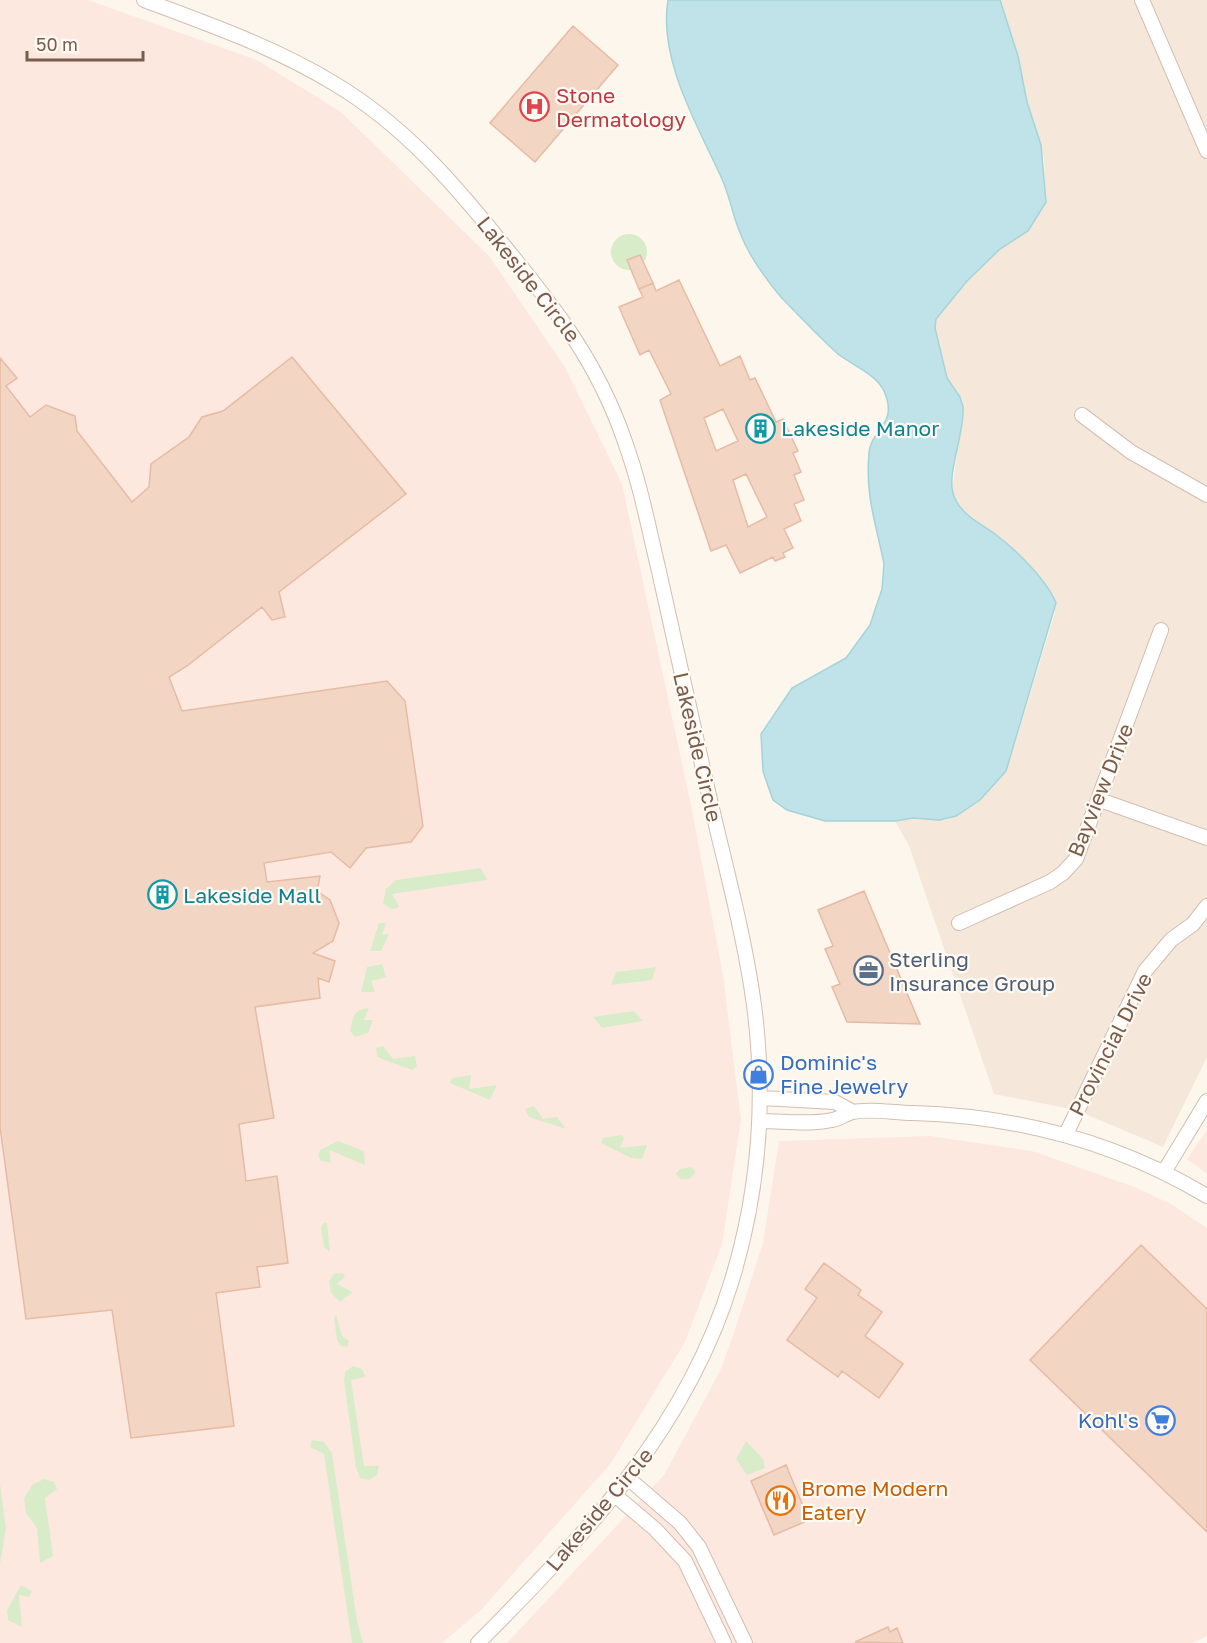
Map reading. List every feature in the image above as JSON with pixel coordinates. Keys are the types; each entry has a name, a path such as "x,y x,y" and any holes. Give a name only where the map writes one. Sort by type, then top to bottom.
{"street":[{"name":"Lakeside Circle","path":"144,0 217,27 305,66 372,109 416,145 470,203 556,308 587,355 622,434 643,505 743,944 757,1030 760,1121 749,1213 726,1296 707,1344 678,1405 629,1479 616,1496 478,1643"},
{"path":"1142,0 1207,151"},
{"path":"1082,415 1139,458 1207,495"},
{"name":"Bayview Drive","path":"959,922 1063,873 1076,859 1100,800 1161,630"},
{"path":"1100,800 1207,838"},
{"name":"Provincial Drive","path":"1066,1134 1145,972 1171,940 1193,924 1207,906"},
{"path":"760,1098 835,1102 853,1112"},
{"path":"1164,1172 1207,1101"},
{"path":"760,1121 834,1120 853,1112 963,1115 1012,1122 1066,1134 1112,1149 1164,1172 1207,1196"},
{"path":"629,1479 680,1523 699,1547 745,1643"},
{"path":"616,1496 655,1529 685,1561 724,1643"}],"shaded area":[{"name":"Lakeside Mall","path":"0,0 88,0 257,60 341,112 489,256 565,367 622,484 692,810 723,975 741,1120 722,1244 685,1342 611,1463 482,1609 442,1643 0,1643"},
{"path":"1000,0 1207,0 1207,1057 1163,1147 1076,1110 994,1094 909,846 895,821 913,818 948,819 980,800 1011,757 1055,613 1053,595 1049,588 1003,541 962,509 952,492 963,407 960,397 947,378 935,328 936,319 967,281 1000,249 1028,231 1046,202 1044,160 1027,102 1018,56"},
{"path":"1207,1130 1207,1174 1187,1159"},
{"path":"930,1136 1032,1151 1137,1188 1171,1204 1207,1228 1207,1636 1192,1643 507,1643 664,1475 720,1371 733,1336 763,1243 779,1141"}],"green space":[{"path":"629,234 642,239 647,252 642,265 629,270 616,265 611,252 616,239"},
{"path":"481,868 487,880 392,894 399,906 391,909 383,904 386,889 396,880"},
{"path":"379,923 386,923 382,935 389,934 381,951 370,951"},
{"path":"382,964 386,977 371,981 375,992 361,992 367,967"},
{"path":"656,967 652,980 611,985 616,972"},
{"path":"369,1008 364,1020 373,1020 368,1033 355,1037 350,1031 353,1018 360,1010"},
{"path":"634,1011 643,1021 602,1028 593,1017"},
{"path":"383,1046 393,1059 415,1056 417,1066 412,1070 377,1057 376,1048"},
{"path":"471,1075 469,1089 497,1085 490,1100 450,1083 452,1078"},
{"path":"534,1106 543,1119 557,1117 566,1129 529,1117 525,1109"},
{"path":"621,1135 624,1138 620,1148 647,1145 642,1159 631,1158 601,1143 603,1138"},
{"path":"338,1141 364,1151 365,1165 329,1150 331,1163 321,1161 318,1155 320,1150"},
{"path":"691,1167 696,1172 690,1179 681,1179 676,1174 680,1169"},
{"path":"327,1223 330,1252 324,1247 321,1227"},
{"path":"343,1273 345,1277 337,1284 353,1292 340,1302 331,1293 329,1281 334,1274"},
{"path":"336,1314 342,1336 349,1341 347,1347 341,1346 337,1340 334,1318"},
{"path":"353,1366 362,1369 366,1377 351,1380 364,1466 379,1466 377,1475 369,1480 360,1478 356,1468 344,1380 345,1372"},
{"path":"312,1440 324,1442 332,1453 357,1621 363,1643 352,1643 324,1454 310,1447"},
{"path":"746,1441 763,1459 765,1468 747,1475 736,1459"},
{"path":"44,1479 54,1482 57,1489 45,1498 53,1556 40,1563 37,1528 26,1513 24,1498 32,1485"},
{"path":"0,1483 6,1529 0,1564"},
{"path":"21,1585 32,1591 29,1597 19,1595 22,1627 8,1620 7,1610"}],"water":[{"path":"668,0 1000,0 1018,56 1027,102 1041,145 1046,202 1028,231 1000,249 967,281 936,319 935,328 947,378 960,397 963,407 952,475 953,493 956,500 970,517 1021,556 1038,575 1056,603 1006,771 980,800 956,816 939,820 913,818 895,821 825,821 787,810 773,800 768,786 763,771 761,734 792,688 846,658 870,625 882,589 884,564 872,509 868,468 871,445 886,419 888,402 884,391 875,380 838,354 780,296 748,251 725,186 692,115 674,69 666,23"}],"building":[{"path":"573,26 618,65 535,162 490,123"},
{"path":"640,255 653,283 639,289 627,260"},
{"name":"Lakeside Manor","path":"679,280 720,366 740,356 750,380 755,378 776,422 783,419 798,451 793,453 801,472 794,475 804,500 794,504 801,521 784,529 793,548 783,553 785,557 775,561 773,557 740,573 726,545 711,551 660,400 671,394 649,350 640,355 619,307 643,297 639,289 653,283 656,291","holes":["723,409 738,441 716,451 704,418","746,474 767,517 748,527 733,480"]},
{"name":"Lakeside Mall","path":"292,357 406,494 279,592 285,617 272,620 262,607 187,666 169,677 182,711 387,681 405,701 423,826 411,842 366,848 350,868 331,852 264,863 267,882 320,876 317,891 330,900 339,923 333,941 313,953 335,961 329,982 318,978 320,998 255,1007 274,1118 239,1124 246,1181 277,1176 288,1263 257,1267 260,1287 216,1293 234,1426 131,1438 112,1310 26,1319 0,1127 0,358 17,378 6,386 30,417 46,405 75,416 77,431 132,502 149,487 151,464 189,437 202,417 223,411"},
{"path":"864,891 920,1024 847,1022 832,987 840,984 825,949 833,946 818,910"},
{"path":"1141,1245 1207,1309 1207,1532 1030,1360"},
{"path":"824,1263 861,1290 858,1295 882,1312 865,1336 903,1364 879,1398 842,1371 838,1377 787,1340 817,1298 805,1289"},
{"name":"Brome Modern Eatery","path":"786,1465 809,1520 774,1535 751,1481"},
{"path":"888,1627 890,1632 897,1628 903,1643 855,1642"}],"place":[{"name":"Stone Dermatology","path":"535,107"},
{"name":"Lakeside Manor","path":"760,428"},
{"name":"Lakeside Mall","path":"162,895"},
{"name":"Sterling Insurance Group","path":"868,971"},
{"name":"Dominic's Fine Jewelry","path":"759,1074"},
{"name":"Kohl's","path":"1160,1420"},
{"name":"Brome Modern Eatery","path":"780,1500"}]}
